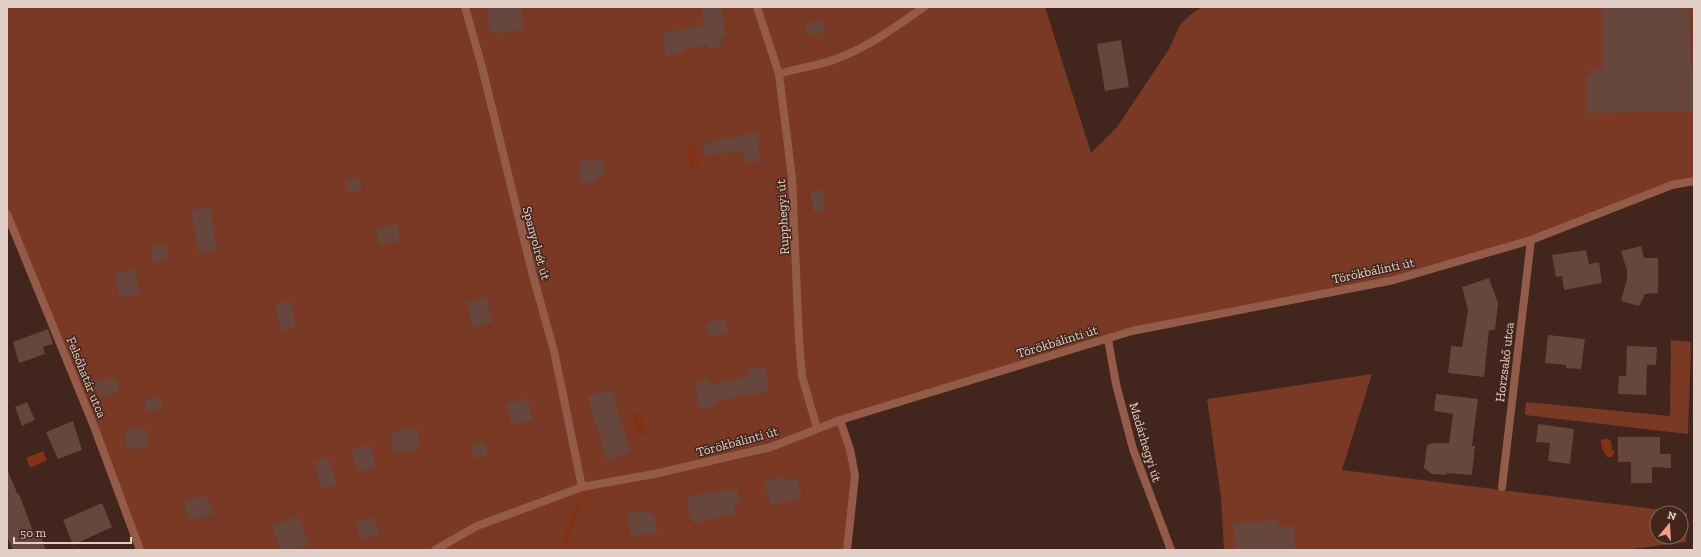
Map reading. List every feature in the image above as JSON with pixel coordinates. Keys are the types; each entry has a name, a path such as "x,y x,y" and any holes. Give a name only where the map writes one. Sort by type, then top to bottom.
{"street":[{"name":"Spanyolrét út","path":"465,7 482,67 532,272 554,351 582,487"},
{"name":"Rupphegyi út","path":"757,7 778,74 792,177 802,376 818,428"},
{"path":"778,74 836,59 866,44 924,7"},
{"name":"Törökbálinti út","path":"435,550 477,526 582,487 654,474 771,447 840,420 1137,330 1394,280 1531,240 1672,185 1694,181"},
{"name":"Felsőhatár utca","path":"7,214 95,429 140,550"},
{"name":"Horzsakő utca","path":"1502,487 1531,240"},
{"name":"Madárhegyi út","path":"1108,339 1116,384 1133,449 1171,550"},
{"path":"840,420 850,449 855,476 847,550"}],"shaded area":[{"path":"7,7 1045,7 1091,153 1117,127 1169,49 1180,25 1190,15 1202,7 1694,7 1694,181 1531,240 1394,280 1132,331 840,420 855,476 847,550 140,550 7,214"},
{"path":"695,145 699,167 690,169 686,147"},
{"path":"1671,340 1691,342 1688,434 1525,415 1526,402 1670,416"},
{"path":"1372,374 1342,470 1649,508 1649,545 1663,545 1625,550 1224,550 1221,498 1207,399"},
{"path":"637,412 641,413 646,427 644,436 638,436 636,432 633,416"},
{"path":"1608,439 1611,441 1612,449 1615,452 1612,457 1607,457 1602,447 1601,440"},
{"path":"43,451 47,460 30,468 26,458"}],"building":[{"path":"486,7 521,7 524,29 491,34"},
{"path":"702,7 721,7 726,37 721,38 722,46 709,49 708,44 683,49 684,52 666,56 662,33 704,26"},
{"path":"1602,7 1689,7 1691,67 1694,67 1694,111 1587,113 1586,77 1590,77 1590,69 1603,69"},
{"path":"823,20 826,31 808,36 805,24"},
{"path":"1121,40 1129,87 1105,91 1097,44"},
{"path":"757,132 760,161 746,163 744,151 704,155 702,144"},
{"path":"602,158 605,175 597,177 597,182 581,184 578,162"},
{"path":"360,178 362,191 348,194 346,181"},
{"path":"823,190 825,211 813,212 811,191"},
{"path":"210,207 217,250 199,253 191,210"},
{"path":"397,224 400,241 379,245 376,228"},
{"path":"166,244 169,259 153,262 150,247"},
{"path":"1641,246 1644,258 1658,258 1658,293 1645,294 1639,306 1621,301 1627,279 1627,270 1621,251"},
{"path":"1586,250 1589,264 1599,262 1602,283 1564,290 1562,276 1556,277 1552,255"},
{"path":"134,268 140,294 120,298 115,273"},
{"path":"1489,278 1498,303 1495,330 1489,330 1484,377 1448,373 1451,346 1462,347 1468,310 1462,287"},
{"path":"487,298 492,323 473,327 467,302"},
{"path":"290,300 297,327 281,331 275,304"},
{"path":"724,319 728,333 710,337 706,323"},
{"path":"48,329 53,344 43,347 45,354 19,363 13,342"},
{"path":"1548,335 1585,339 1581,369 1566,368 1566,365 1545,363"},
{"path":"1627,346 1657,347 1656,365 1647,365 1646,395 1618,394 1619,376 1626,376"},
{"path":"764,365 770,392 755,395 754,393 714,402 715,406 700,409 694,382 709,379 710,385 750,376 749,369"},
{"path":"115,377 120,392 100,398 95,383"},
{"path":"611,389 631,453 607,460 587,396"},
{"path":"1436,394 1478,399 1472,446 1475,446 1472,475 1447,473 1446,475 1432,474 1424,468 1427,445 1433,443 1449,443 1453,414 1434,411"},
{"path":"160,396 163,408 147,412 144,400"},
{"path":"527,398 533,419 512,425 505,405"},
{"path":"27,402 35,420 22,426 15,407"},
{"path":"73,421 82,450 58,459 46,432"},
{"path":"1538,424 1574,429 1570,464 1548,461 1550,443 1536,442"},
{"path":"145,427 149,446 128,450 124,431"},
{"path":"417,428 420,449 394,453 391,432"},
{"path":"1618,437 1660,437 1660,454 1671,454 1671,468 1652,467 1652,483 1631,483 1631,462 1618,462"},
{"path":"485,442 489,455 475,459 471,446"},
{"path":"370,444 377,467 358,472 351,450"},
{"path":"328,457 337,484 322,489 314,462"},
{"path":"7,469 18,495 19,494 33,531 38,529 46,550 13,550 7,536"},
{"path":"784,476 785,480 796,477 802,498 771,506 764,481"},
{"path":"730,489 730,491 737,489 741,502 734,503 736,513 693,524 686,498"},
{"path":"207,495 213,514 189,521 184,502"},
{"path":"102,503 112,527 73,545 63,520"},
{"path":"644,510 644,513 650,512 651,515 654,515 658,532 631,537 627,513"},
{"path":"298,516 309,544 291,550 281,550 272,526"},
{"path":"374,517 379,534 361,540 356,523"},
{"path":"1277,520 1277,527 1294,526 1295,549 1235,550 1233,523"}],"waterway":[{"path":"562,550 577,508 590,492"}]}
